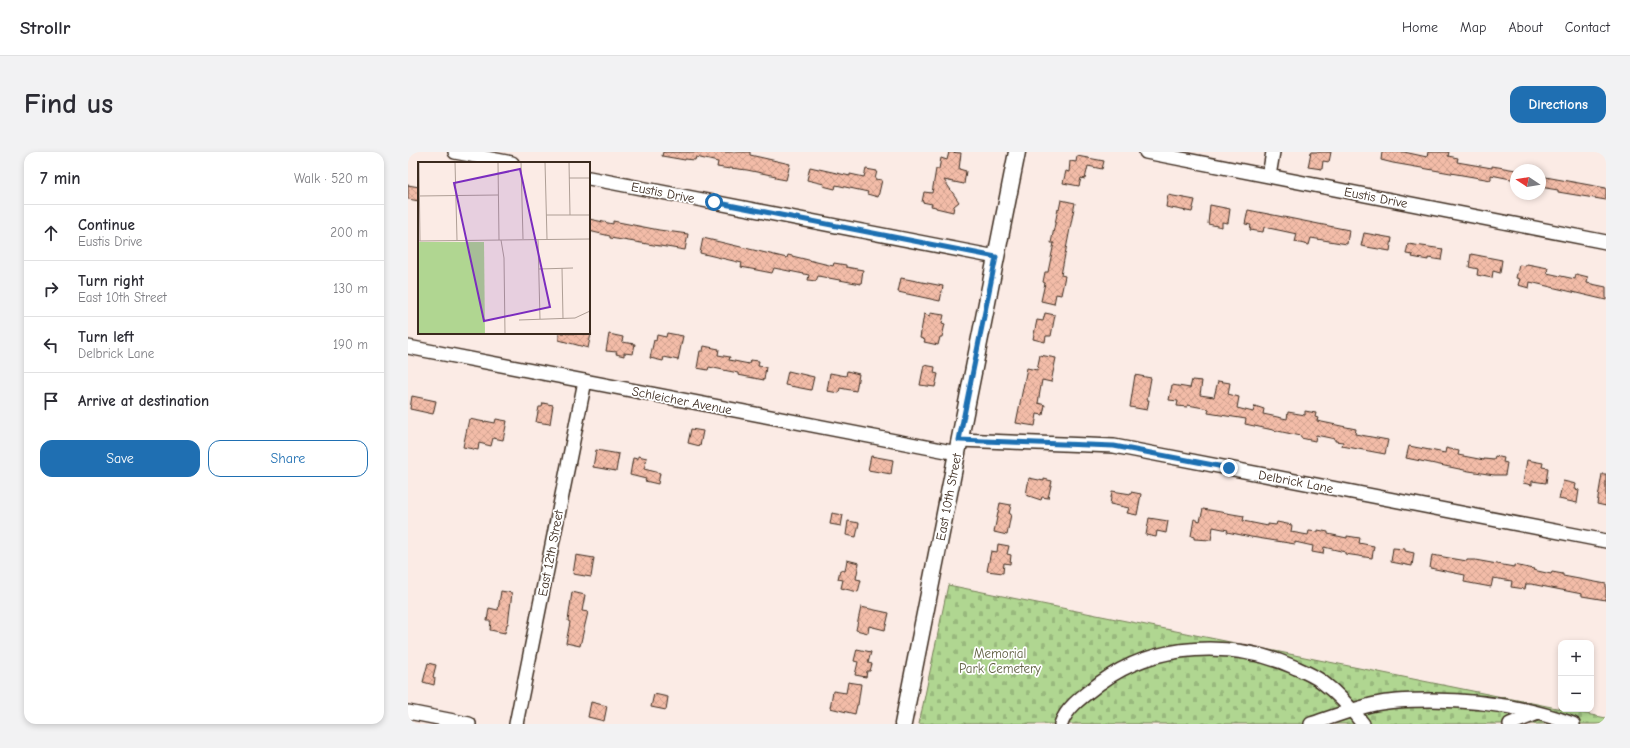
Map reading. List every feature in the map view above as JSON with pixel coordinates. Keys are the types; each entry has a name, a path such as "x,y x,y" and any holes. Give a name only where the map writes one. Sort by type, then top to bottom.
{"main road":[{"name":"East 10th Street","path":"903,724 1017,152"}],"street":[{"path":"455,152 507,162"},
{"name":"Eustis Drive","path":"1146,152 1606,242"},
{"path":"1269,176 1273,152"},
{"name":"Eustis Drive","path":"590,178 996,257"},
{"name":"Schleicher Avenue","path":"408,347 585,381 958,447"},
{"name":"East 12th Street","path":"516,724 585,381"},
{"name":"Delbrick Lane","path":"958,447 1114,446 1606,541"},
{"path":"1061,724 1065,715 1080,698 1107,679 1133,665 1158,656 1188,650 1218,649 1250,652 1279,660 1319,680 1353,710 1363,724"},
{"path":"1311,724 1375,704 1410,700 1456,700 1493,703 1538,713 1573,724"},
{"path":"408,712 469,724"},
{"path":"1510,724 1538,713"}],"green space":[{"name":"Memorial Park Cemetery","path":"948,585 1558,708 1558,712 1576,712 1606,718 1606,724 919,724"}],"building":[{"path":"663,152 750,152 750,155 790,164 786,180 775,178 776,176 747,170 717,167 718,162 696,157 695,160 685,160 662,156"},
{"path":"949,152 961,153 959,169 966,171 964,184 944,180 959,202 954,206 953,212 936,208 931,206 932,204 922,202 924,192 932,193 936,169 939,169 941,158 947,160"},
{"path":"1311,152 1331,152 1329,162 1323,161 1322,169 1308,167"},
{"path":"1382,152 1404,152 1427,157 1428,152 1449,152 1448,156 1458,158 1457,162 1492,168 1492,166 1510,169 1510,179 1491,175 1491,180 1381,160"},
{"path":"1077,156 1104,161 1102,169 1088,166 1085,179 1081,178 1079,186 1063,183 1066,171 1069,172 1070,161 1076,162"},
{"path":"810,167 850,176 850,174 864,177 866,169 877,171 875,179 882,180 878,197 867,194 868,192 836,185 835,189 823,186 824,184 807,180"},
{"path":"1546,177 1606,188 1606,200 1558,192 1558,190 1546,188"},
{"path":"408,185 418,187 418,201 408,199"},
{"path":"1168,195 1195,200 1192,212 1166,207"},
{"path":"1061,200 1075,203 1061,275 1065,276 1061,295 1056,294 1054,304 1041,301 1045,283 1043,282 1045,272 1048,272 1054,243 1051,243"},
{"path":"1210,205 1230,209 1228,223 1222,222 1222,227 1208,224"},
{"path":"1248,210 1349,230 1347,244 1311,238 1309,245 1295,242 1297,234 1264,227 1263,232 1250,230 1251,225 1245,224"},
{"path":"590,219 613,224 613,221 688,234 685,250 610,238 610,236 590,231"},
{"path":"1364,233 1392,238 1390,251 1361,246"},
{"path":"703,238 787,258 788,255 833,266 834,263 846,265 846,267 863,270 861,284 818,276 816,281 808,280 809,275 774,268 772,273 741,267 742,263 700,253"},
{"path":"1408,244 1443,249 1441,260 1428,258 1428,260 1412,257 1413,255 1406,254"},
{"path":"1471,254 1502,260 1500,273 1493,271 1492,278 1477,275 1478,269 1469,267"},
{"path":"1527,264 1548,268 1547,273 1575,279 1576,274 1588,277 1587,283 1606,287 1606,300 1530,282 1529,288 1518,285 1520,279 1516,278 1519,265 1526,266"},
{"path":"901,278 943,286 940,301 898,292"},
{"path":"930,313 944,315 942,323 945,324 942,337 940,337 938,345 924,342 925,340 920,338 924,314 930,316"},
{"path":"1045,313 1055,315 1051,336 1046,336 1045,342 1033,339 1037,320 1043,321"},
{"path":"667,333 683,336 678,360 664,357 663,361 650,358 654,340 656,341 657,335 666,337"},
{"path":"559,334 591,334 588,348 559,340"},
{"path":"609,334 623,337 622,342 635,344 633,354 624,353 624,356 616,354 617,352 606,351"},
{"path":"704,346 719,349 718,355 730,357 729,360 749,364 750,360 759,361 758,366 766,367 764,380 709,367 708,370 697,368 700,351 703,351"},
{"path":"1040,355 1056,358 1051,382 1042,380 1038,403 1045,405 1043,415 1037,414 1035,426 1016,423 1027,368 1037,370"},
{"path":"924,365 935,367 934,373 938,374 935,387 920,385"},
{"path":"788,371 814,377 811,390 785,385"},
{"path":"847,371 859,374 856,391 840,388 839,393 827,391 830,373 846,376"},
{"path":"1135,375 1151,378 1147,400 1149,400 1147,410 1130,407"},
{"path":"1192,380 1202,381 1200,395 1214,397 1218,381 1230,383 1228,394 1239,397 1237,408 1253,412 1255,406 1264,409 1263,414 1287,419 1288,412 1305,415 1305,411 1316,413 1315,417 1318,418 1317,421 1356,429 1355,434 1388,440 1385,454 1342,446 1343,442 1335,441 1335,439 1316,435 1315,441 1301,438 1301,436 1245,424 1246,419 1208,413 1209,409 1188,405 1187,407 1177,406 1178,401 1169,400 1172,385 1190,388"},
{"path":"412,396 436,401 433,414 410,409"},
{"path":"543,403 553,405 550,424 536,422 539,407 542,407"},
{"path":"469,419 495,423 496,419 507,421 503,440 493,438 491,446 479,443 478,450 463,447"},
{"path":"691,429 703,431 700,446 688,443"},
{"path":"1409,446 1445,453 1446,448 1459,451 1458,455 1484,460 1494,460 1495,456 1504,458 1503,462 1507,463 1505,475 1494,475 1469,471 1406,458"},
{"path":"596,450 619,454 616,471 593,467"},
{"path":"638,456 647,458 644,469 660,473 658,484 630,475 633,458 638,459"},
{"path":"871,456 893,460 891,474 868,470"},
{"path":"1527,460 1543,463 1542,467 1548,468 1546,483 1532,481 1532,485 1523,483"},
{"path":"1602,474 1606,474 1606,506 1597,504"},
{"path":"1029,478 1052,481 1048,498 1042,497 1041,500 1026,495"},
{"path":"1563,481 1576,484 1575,489 1579,490 1577,503 1559,499"},
{"path":"1112,491 1141,494 1137,515 1127,513 1129,508 1110,504"},
{"path":"1000,503 1011,505 1007,535 994,532"},
{"path":"1203,509 1244,516 1243,521 1268,526 1268,524 1276,525 1277,522 1292,525 1291,532 1308,535 1309,531 1318,532 1318,530 1347,538 1347,536 1360,538 1359,543 1374,546 1372,558 1345,554 1345,552 1324,547 1323,554 1312,552 1313,546 1295,542 1295,544 1251,537 1227,532 1228,530 1213,527 1211,540 1194,539 1194,537 1191,536 1194,519 1200,521"},
{"path":"832,513 843,515 841,526 830,524"},
{"path":"1149,518 1168,521 1166,533 1157,531 1156,537 1146,535"},
{"path":"848,521 859,523 856,537 846,535"},
{"path":"998,544 1009,546 1007,554 1011,555 1010,564 1004,563 1003,573 987,571 991,551 997,552"},
{"path":"1393,548 1405,549 1405,551 1414,553 1412,566 1391,562"},
{"path":"576,555 594,558 591,577 573,574"},
{"path":"1432,555 1467,561 1475,560 1514,567 1514,565 1551,574 1552,572 1563,574 1563,576 1606,584 1606,600 1531,584 1526,584 1525,589 1511,587 1512,581 1493,578 1491,587 1464,582 1465,575 1430,568"},
{"path":"847,560 859,563 856,579 861,580 858,592 841,588 843,580 838,579 840,570 845,571"},
{"path":"501,591 512,593 508,624 505,633 490,630 491,621 487,621 489,608 498,610"},
{"path":"572,592 585,595 582,611 588,612 580,646 566,643 570,622 568,621"},
{"path":"861,607 889,613 885,630 869,626 868,633 856,630"},
{"path":"857,649 871,652 868,663 872,664 870,671 867,671 866,677 855,675 858,662 854,661"},
{"path":"428,663 436,665 433,677 435,678 434,685 423,682"},
{"path":"848,682 861,684 855,714 830,708 833,691 846,693"},
{"path":"654,694 668,697 666,710 651,707"},
{"path":"591,702 607,706 604,721 588,717"}],"route":[{"path":"714,202 996,257 959,440 1114,446 1229,468"}]}
